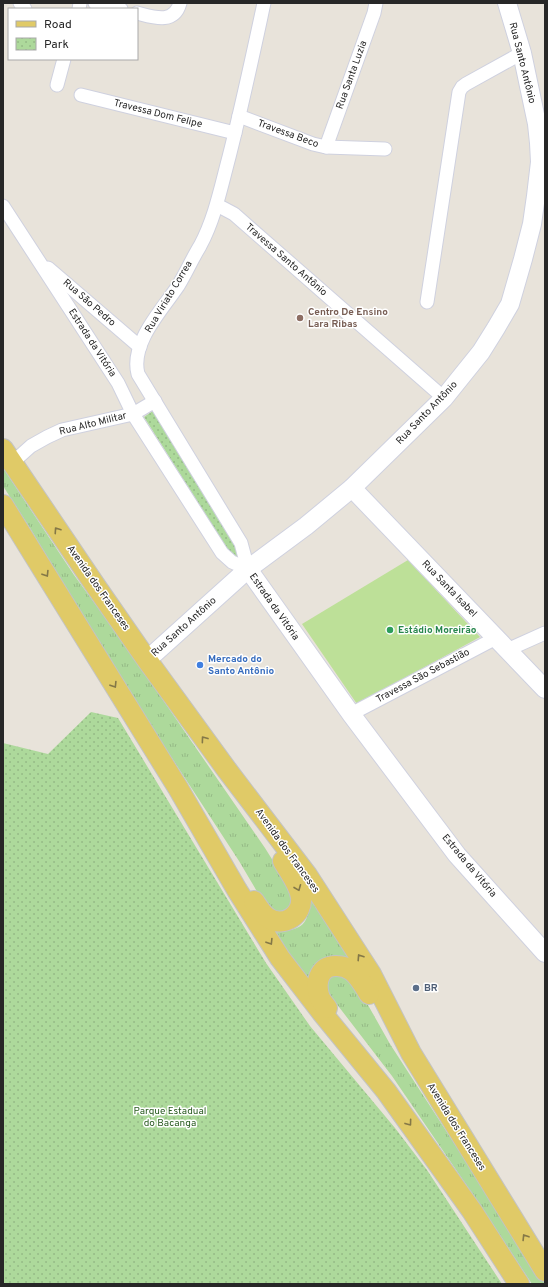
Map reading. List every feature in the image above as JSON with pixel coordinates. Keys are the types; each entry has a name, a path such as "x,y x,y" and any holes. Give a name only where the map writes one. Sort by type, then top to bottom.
{"main road":[{"name":"Avenida dos Franceses","path":"7,456 147,660 311,882 371,974 411,1053 545,1271"},
{"path":"3,505 178,788 237,890 280,958 323,1014 386,1091"},
{"path":"178,788 263,914 273,921 279,922 290,919 295,916 300,907 299,889 227,770"},
{"path":"411,1053 351,970 340,966 334,966 324,969 320,973 317,984 320,1000 472,1210 519,1284"}],"street":[{"path":"95,3 117,8"},
{"path":"138,13 166,18 173,15 180,3"},
{"name":"Rua Viriato Correa","path":"248,569 241,543 138,374 136,361 140,347 151,325 178,285 203,240 216,205 235,133 264,3"},
{"name":"Rua Santa Luzia","path":"326,147 374,13 376,3"},
{"name":"Rua Santo Antônio","path":"147,660 248,569 306,526 352,488 444,398 481,352 510,304 518,281 532,224 538,182 539,143 537,124 522,53 507,3"},
{"path":"427,302 459,92 466,84 522,53"},
{"path":"57,85 64,60"},
{"name":"Travessa Dom Felipe","path":"81,95 235,133"},
{"name":"Travessa Beco","path":"239,116 313,144 326,147 385,149"},
{"name":"Travessa Santo Antônio","path":"216,205 234,214 444,398"},
{"name":"Estrada da Vitória","path":"3,206 118,383 133,414 222,553 232,562 248,569 351,714 457,855 545,953"},
{"name":"Rua São Pedro","path":"38,259 140,347"},
{"name":"Rua Alto Militar","path":"7,456 31,446 62,430 133,414 155,401"},
{"name":"Rua Santa Isabel","path":"352,488 545,689"},
{"name":"Travessa São Sebastião","path":"351,714 501,644 545,633"}],"green space":[{"path":"154,410 243,554 235,561 144,417"},
{"path":"3,468 74,575 125,645 265,848 290,888 293,902 285,912 275,913 262,900 239,861 121,680 30,528 3,486"},
{"name":"Estádio Moreirão","path":"408,560 480,637 357,704 302,624"},
{"name":"Parque Estadual do Bacanga","path":"91,712 118,718 266,963 310,1026 395,1128 427,1170 502,1284 3,1284 3,743 48,754"},
{"path":"310,893 357,963 309,987 272,933 298,928 303,924 308,913"},
{"path":"336,974 355,982 390,1044 545,1284 532,1284 392,1076 329,994 327,987 328,979"}],"place":[{"name":"Centro De Ensino Lara Ribas","path":"300,318"},
{"name":"Estádio Moreirão","path":"390,630"},
{"name":"Mercado do Santo Antônio","path":"200,665"},
{"name":"BR","path":"416,988"}]}
